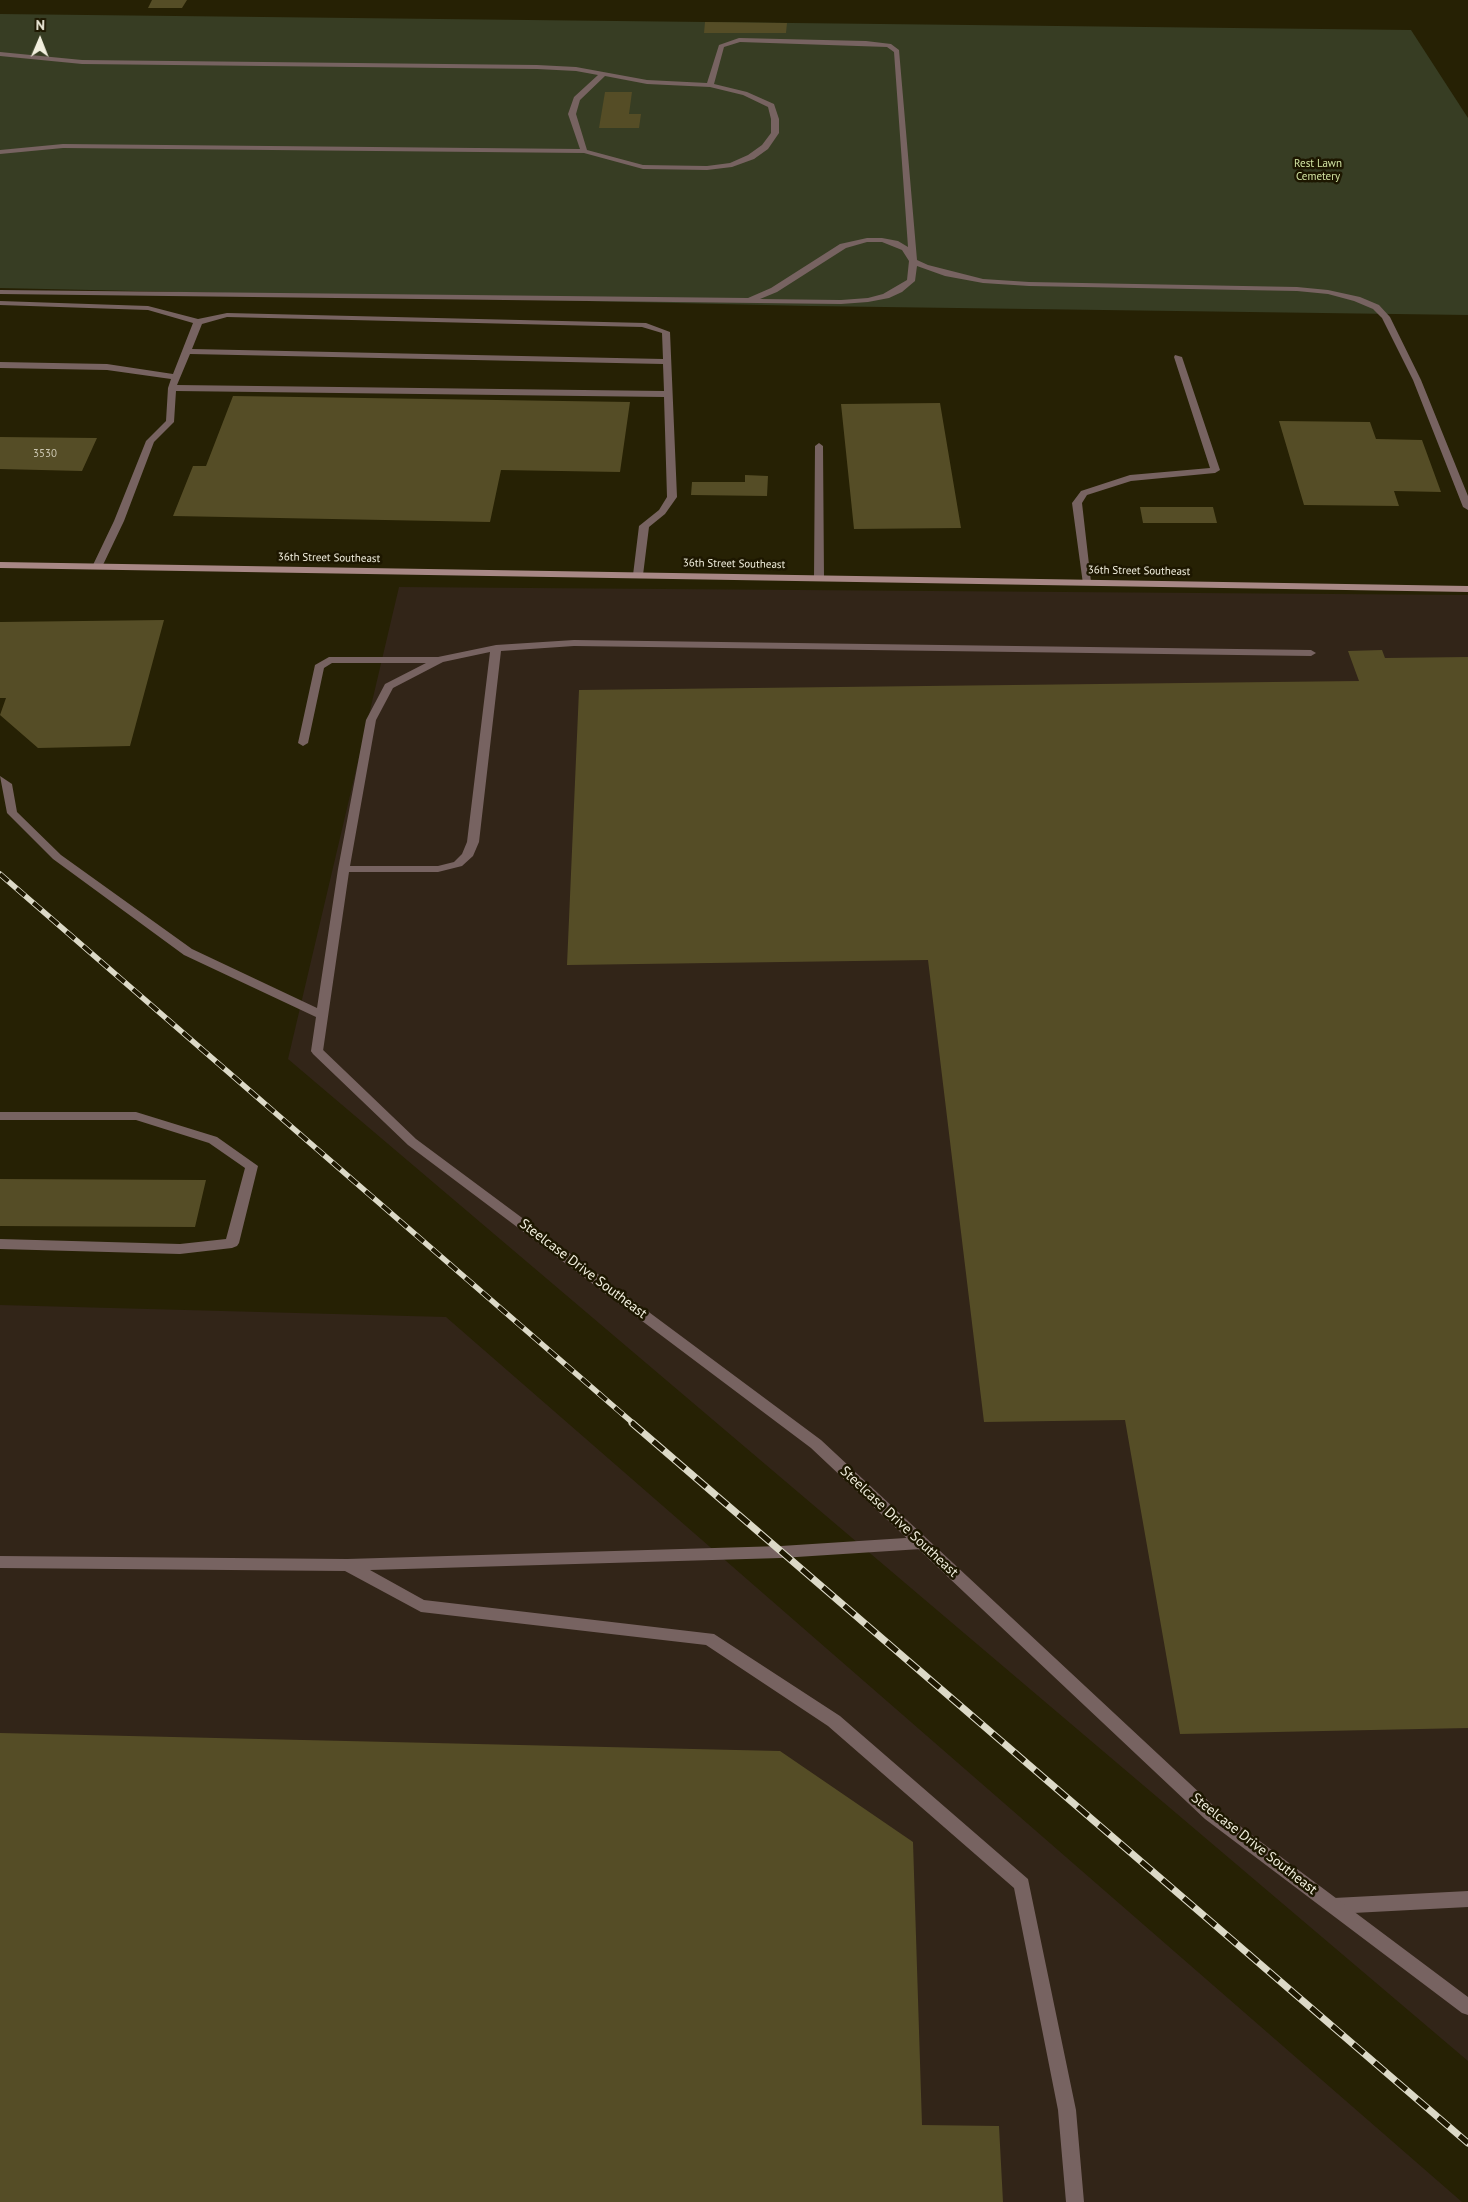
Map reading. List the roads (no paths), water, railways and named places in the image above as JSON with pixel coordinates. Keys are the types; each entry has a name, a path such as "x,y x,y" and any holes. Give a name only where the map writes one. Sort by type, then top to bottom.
{"street":[{"path":"0,292 841,302 868,300 899,290 910,281 913,261 897,52 889,45 866,43 739,40 721,46 710,85"},
{"path":"0,54 82,62 576,69 647,82 710,85 744,93 771,106 775,119 775,134 765,147 751,157 732,165 676,169 643,167 584,151 63,146 0,152"},
{"path":"584,151 572,114 577,99 603,75"},
{"path":"743,301 760,297 774,290 844,246 855,242 882,240 905,248 913,261 948,274 983,281 1029,284 1297,289 1328,292 1357,299 1376,307 1386,317 1417,380 1468,507"},
{"path":"0,303 148,308 198,322 227,315 643,325 666,332 672,497 662,512 644,526 638,575"},
{"path":"97,567 119,521 150,441 170,422 172,388 198,322"},
{"path":"186,351 667,362"},
{"path":"1086,582 1077,502 1084,493 1130,478 1215,470 1178,357"},
{"path":"0,365 107,367 176,377"},
{"path":"172,388 667,394"},
{"path":"819,446 820,578"},
{"name":"36th Street Southeast","path":"0,565 1468,589"},
{"path":"304,743 319,667 329,660 347,658 440,660 496,648 574,643 1311,653"},
{"path":"344,869 438,869 458,864 467,856 473,842 496,648"},
{"path":"0,779 6,784 12,813 64,862 188,952 322,1015 344,869 371,720 390,686 440,660"},
{"name":"Steelcase Drive Southeast","path":"322,1015 317,1051 412,1142 816,1444 1211,1814 1468,2007"},
{"path":"0,1116 136,1116 213,1140 252,1166 232,1243 180,1249 0,1244"},
{"path":"0,1562 347,1565 781,1552 921,1543"},
{"path":"347,1565 421,1606 709,1639 834,1721 1022,1884 1067,2110 1075,2202"},
{"path":"1334,1906 1468,1899"}],"railway":[{"path":"0,874 634,1424"},
{"path":"632,1423 1468,2143"}],"park label":[{"name":"Rest Lawn Cemetery","path":"1318,170"}]}
